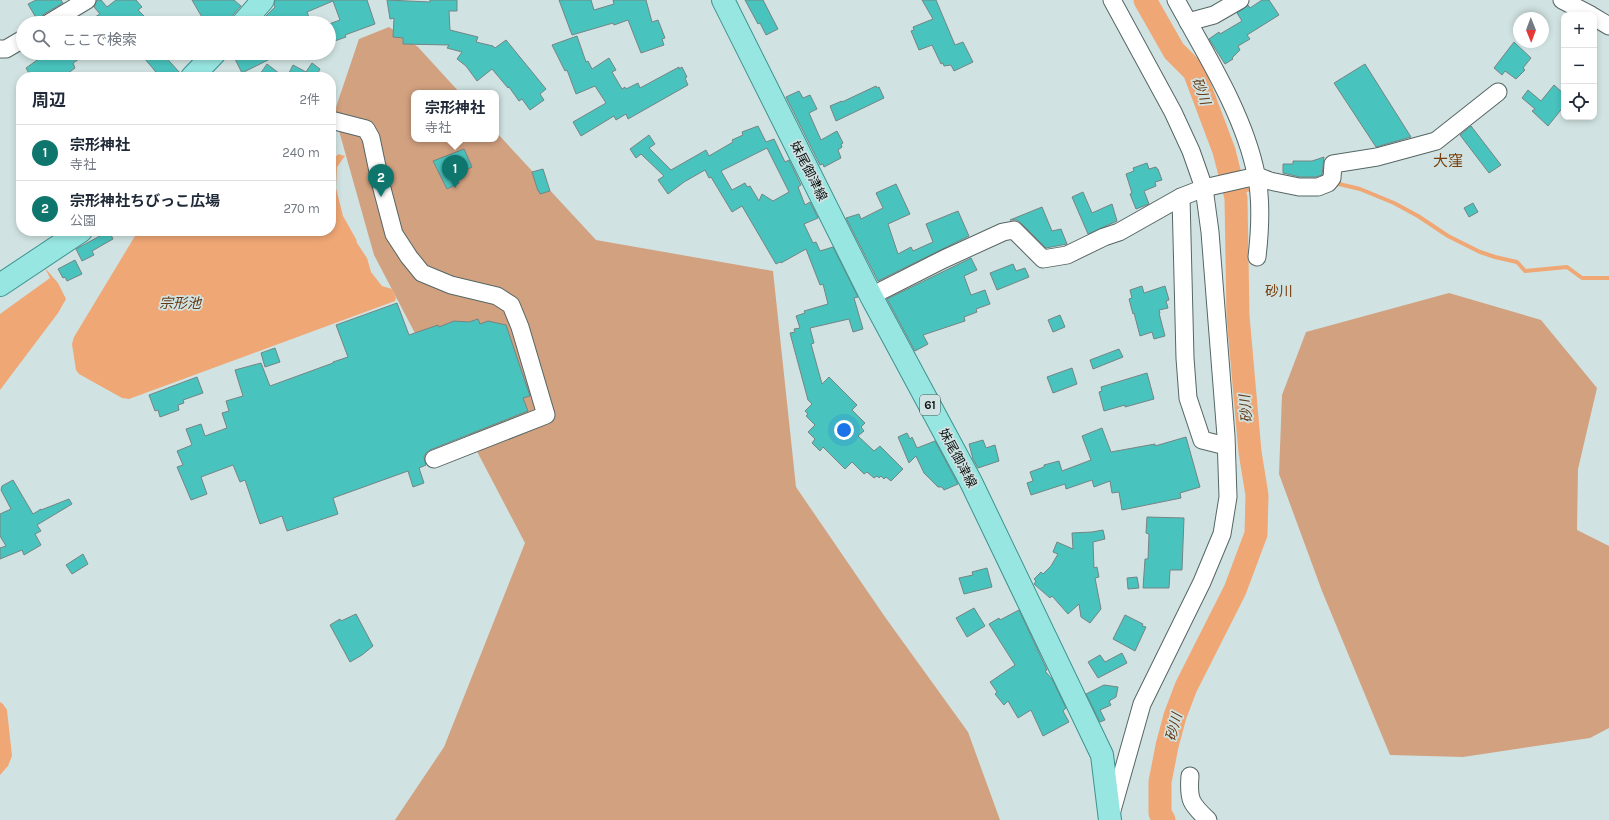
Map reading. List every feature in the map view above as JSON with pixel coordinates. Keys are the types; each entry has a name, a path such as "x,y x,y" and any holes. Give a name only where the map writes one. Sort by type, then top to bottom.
{"main road":[{"path":"249,16 263,0"},
{"name":"妹尾御津線","path":"723,0 871,296 971,482 1102,755 1110,819"},
{"path":"197,72 208,60"},
{"path":"0,285 74,236"}],"street":[{"path":"61,16 87,0"},
{"path":"1110,819 1142,704 1202,582 1222,534 1228,497 1226,446 1208,187 1174,112 1112,0"},
{"path":"1176,0 1228,96 1248,144 1256,182 1260,230 1257,257"},
{"path":"1188,22 1214,15 1240,0"},
{"path":"1562,0 1584,12"},
{"path":"1597,19 1609,26"},
{"path":"0,50 6,49 16,43"},
{"path":"871,296 944,259 1008,231 1014,230 1043,259 1067,256 1104,237 1119,232 1181,197 1208,187 1256,182 1277,183 1300,187 1318,187 1328,183 1332,178 1333,164 1377,157 1436,141 1498,92"},
{"path":"336,121 366,129 371,138 380,181 394,234 409,257 422,273 451,285 497,296 511,305 520,327 546,415 434,459"},
{"path":"1181,197 1184,350 1188,398 1202,440 1226,446"},
{"path":"1190,776 1189,793 1196,808 1208,820"}],"shaded area":[{"path":"389,27 418,47 457,90 411,90 411,142 499,142 499,135 596,240 773,271 796,487 885,617 968,732 1000,820 395,820 444,747 525,543 374,255 336,120 336,107 359,39"},
{"path":"1449,293 1541,320 1597,388 1578,469 1577,530 1609,546 1609,728 1590,738 1463,757 1390,755 1322,591 1279,474 1282,395 1306,332"}],"water":[{"name":"宗形池","path":"338,154 345,156 337,167 336,188 336,156"},
{"name":"宗形池","path":"336,188 343,216 357,243 367,258 371,272 382,286 392,289 396,298 395,301 129,399 122,398 79,374 76,370 72,344 74,337 135,236 336,236"},
{"path":"45,268 58,283 66,299 58,313 0,390 0,314 50,278"},
{"path":"0,702 7,710 12,756 8,766 0,775"}],"building":[{"path":"36,0 61,0 63,3 42,16 35,16 28,4"},
{"path":"97,0 101,0 107,7 116,0 136,0 142,7 138,10 144,16 97,16 100,14 94,7"},
{"path":"192,0 234,0 241,6 233,16 201,16"},
{"path":"275,0 367,0 375,24 345,35 346,37 336,41 336,21 340,20 333,1 307,12 308,16 266,16 275,7"},
{"path":"387,0 430,2 430,0 457,0 457,11 449,11 450,30 478,37 476,42 493,46 495,48 506,40 546,89 540,94 544,100 530,110 522,99 519,101 509,87 508,88 492,69 477,81 466,66 457,59 462,52 447,48 449,45 403,44 403,38 393,37 394,18 390,19"},
{"path":"559,0 591,0 594,10 614,4 613,0 646,0 652,22 658,20 665,38 662,39 664,45 641,53 628,20 614,25 613,23 572,35"},
{"path":"745,0 763,0 778,29 766,35 760,23 758,24"},
{"path":"922,0 936,0 955,45 963,42 973,62 954,71 951,65 944,66 943,63 941,64 932,45 919,50 911,31 914,30 913,27 933,19"},
{"path":"1262,0 1269,0 1279,15 1247,35 1250,39 1238,46 1240,50 1232,58 1233,59 1225,64 1209,39 1219,32 1220,34 1242,21 1237,13 1248,5 1250,8"},
{"path":"577,36 586,62 588,61 592,69 609,58 616,70 612,72 622,89 625,87 626,89 638,83 640,88 679,67 679,69 682,67 687,77 685,78 688,85 628,119 626,114 616,120 614,116 581,136 573,122 606,103 595,86 576,94 567,70 565,71 552,45"},
{"path":"1513,43 1513,48 1520,48 1531,58 1523,68 1525,70 1516,79 1505,71 1502,75 1494,68"},
{"path":"37,60 78,60 73,63 75,68 70,72 28,72 26,68"},
{"path":"146,60 168,60 179,72 156,72"},
{"path":"236,60 268,60 244,72 242,72"},
{"path":"312,63 320,69 318,72 306,72"},
{"path":"267,64 277,72 261,72"},
{"path":"1365,64 1411,137 1376,147 1334,83"},
{"path":"293,65 306,72 290,72"},
{"path":"1554,85 1561,91 1561,110 1548,126 1532,111 1535,109 1522,98 1528,90 1541,101"},
{"path":"876,86 877,88 879,87 884,98 836,121 830,106"},
{"path":"799,91 803,98 810,95 817,109 809,113 821,140 837,131 843,143 841,144 842,147 838,150 841,158 824,167 823,164 820,165 786,97"},
{"path":"758,126 766,142 774,139 785,162 789,160 801,185 798,187 805,205 810,202 818,218 804,224 813,243 816,242 820,251 833,247 858,297 854,298 863,329 853,332 849,319 810,328 814,343 811,344 822,384 829,377 857,405 852,410 865,423 861,427 864,431 858,436 874,451 880,446 903,469 891,481 886,477 884,479 881,476 879,478 877,476 874,478 867,472 864,474 852,462 845,469 823,447 820,451 812,443 815,439 808,432 815,425 806,416 808,414 805,411 812,404 808,400 790,333 795,332 794,329 800,328 796,316 805,313 804,311 828,304 823,284 820,285 806,249 781,263 776,264 742,206 732,212 711,177 709,178 705,170 684,182 668,194 658,180 664,176 641,154 636,158 630,149 649,135 655,144 649,148 671,170 706,150 709,156 733,142 732,140 743,135 742,132","holes":["767,148 789,192 773,201 762,194 759,201 750,186 747,187 745,183 732,190 721,171"]},
{"path":"1471,126 1501,165 1489,173 1460,135"},
{"path":"464,149 472,167 455,175 459,183 447,189 433,161"},
{"path":"1324,157 1322,175 1316,177 1300,177 1283,173 1283,164 1293,164 1293,161 1312,161"},
{"path":"1147,163 1149,169 1156,167 1158,169 1162,180 1155,182 1156,186 1144,191 1149,204 1136,209 1130,194 1132,193 1126,174 1134,171 1133,168"},
{"path":"543,169 550,191 540,194 532,172"},
{"path":"896,184 910,214 888,224 898,254 911,247 913,251 933,242 926,224 958,211 969,236 878,281 846,218 859,214 861,219 883,208 876,193"},
{"path":"1083,192 1092,213 1112,204 1117,221 1088,234 1072,197"},
{"path":"1473,203 1478,212 1469,217 1464,208"},
{"path":"1042,207 1052,231 1061,229 1067,244 1046,248 1021,223 1017,220 1010,220"},
{"path":"100,236 112,236 113,239 92,251 94,255 82,261 76,249"},
{"path":"971,258 977,270 964,276 971,295 985,290 990,304 976,309 977,312 964,317 965,321 923,335 928,344 915,351 887,299"},
{"path":"75,260 82,274 67,281 65,277 63,278 58,269"},
{"path":"1013,264 1016,271 1025,268 1029,277 997,290 990,273"},
{"path":"1142,286 1144,293 1165,286 1169,300 1166,301 1168,308 1159,310 1159,313 1165,336 1154,339 1152,332 1140,336 1129,299 1132,298 1130,290"},
{"path":"397,303 409,335 438,325 439,327 454,321 469,322 478,319 480,324 488,321 506,325 530,396 523,398 528,411 430,450 424,457 426,465 419,468 424,483 413,487 408,471 333,498 338,514 287,531 282,516 260,524 245,480 240,482 233,465 201,477 207,494 191,500 177,467 183,465 177,451 192,445 186,429 201,424 205,436 227,428 222,413 229,411 226,401 243,396 235,370 261,363 270,386 348,357 336,325"},
{"path":"1060,315 1065,327 1053,332 1048,320"},
{"path":"275,348 280,362 265,367 261,353"},
{"path":"1119,349 1123,357 1093,369 1090,360"},
{"path":"1072,368 1077,384 1053,393 1047,377"},
{"path":"1147,373 1154,399 1104,411 1099,392 1102,391 1101,387"},
{"path":"197,377 203,393 183,400 184,403 178,405 179,410 160,417 158,410 155,411 149,395"},
{"path":"1102,428 1111,452 1155,444 1155,446 1186,437 1200,487 1180,493 1181,498 1122,510 1119,492 1112,493 1110,481 1094,487 1092,480 1066,489 1065,484 1031,495 1027,483 1033,481 1030,472 1044,467 1044,465 1059,461 1062,471 1091,460 1082,436"},
{"path":"907,433 910,439 912,437 917,448 935,441 958,484 944,490 942,487 938,487 924,473 916,456 909,463 898,437"},
{"path":"983,440 986,448 995,445 999,461 978,468 973,459 969,444"},
{"path":"13,480 33,514 41,509 69,499 72,504 37,525 41,531 35,534 41,545 24,555 22,550 0,559 0,548 6,546 0,536 0,514 11,509 1,490 2,486"},
{"path":"1147,517 1184,518 1182,570 1170,570 1169,588 1143,588 1145,559 1148,559 1149,534 1146,533"},
{"path":"1103,530 1105,539 1093,542 1094,568 1097,567 1099,577 1095,578 1101,609 1090,623 1081,617 1079,604 1068,614 1052,596 1050,598 1034,584 1036,581 1034,579 1041,572 1043,574 1051,566 1058,554 1053,552 1057,542 1073,549 1072,533"},
{"path":"83,554 88,564 72,574 66,565"},
{"path":"987,568 992,587 964,594 959,578 973,575 972,572"},
{"path":"1137,577 1139,588 1128,589 1127,578"},
{"path":"974,608 985,626 967,637 956,618"},
{"path":"1019,610 1047,670 1045,671 1052,679 1066,708 1063,711 1069,722 1043,736 1031,710 1018,718 1008,701 1004,705 995,694 997,692 990,682 1015,665 989,624 999,618 1000,620"},
{"path":"356,614 373,646 350,662 330,625 340,619 341,621"},
{"path":"1125,615 1146,627 1135,651 1113,639"},
{"path":"1122,653 1127,663 1098,678 1088,662 1100,655 1105,662"},
{"path":"1104,685 1118,687 1116,697 1109,701 1111,705 1100,710 1105,720 1100,722 1086,694"}],"waterway":[{"name":"砂川","path":"1145,0 1174,51 1194,71 1224,151 1236,198 1238,316 1250,452 1257,495 1256,534 1235,590 1186,687 1175,716 1160,782 1160,813 1164,820"},
{"path":"1334,186 1339,184 1360,189 1394,203 1418,216 1448,236 1480,252 1517,262 1525,271 1567,267 1582,278 1609,278"},
{"path":"1234,191 1255,189"}],"place":[{"name":"宗形神社","path":"455,188"},
{"name":"宗形神社ちびっこ広場","path":"381,197"}],"district":[{"name":"大窪","path":"1448,161"},
{"name":"砂川","path":"1279,291"}]}
